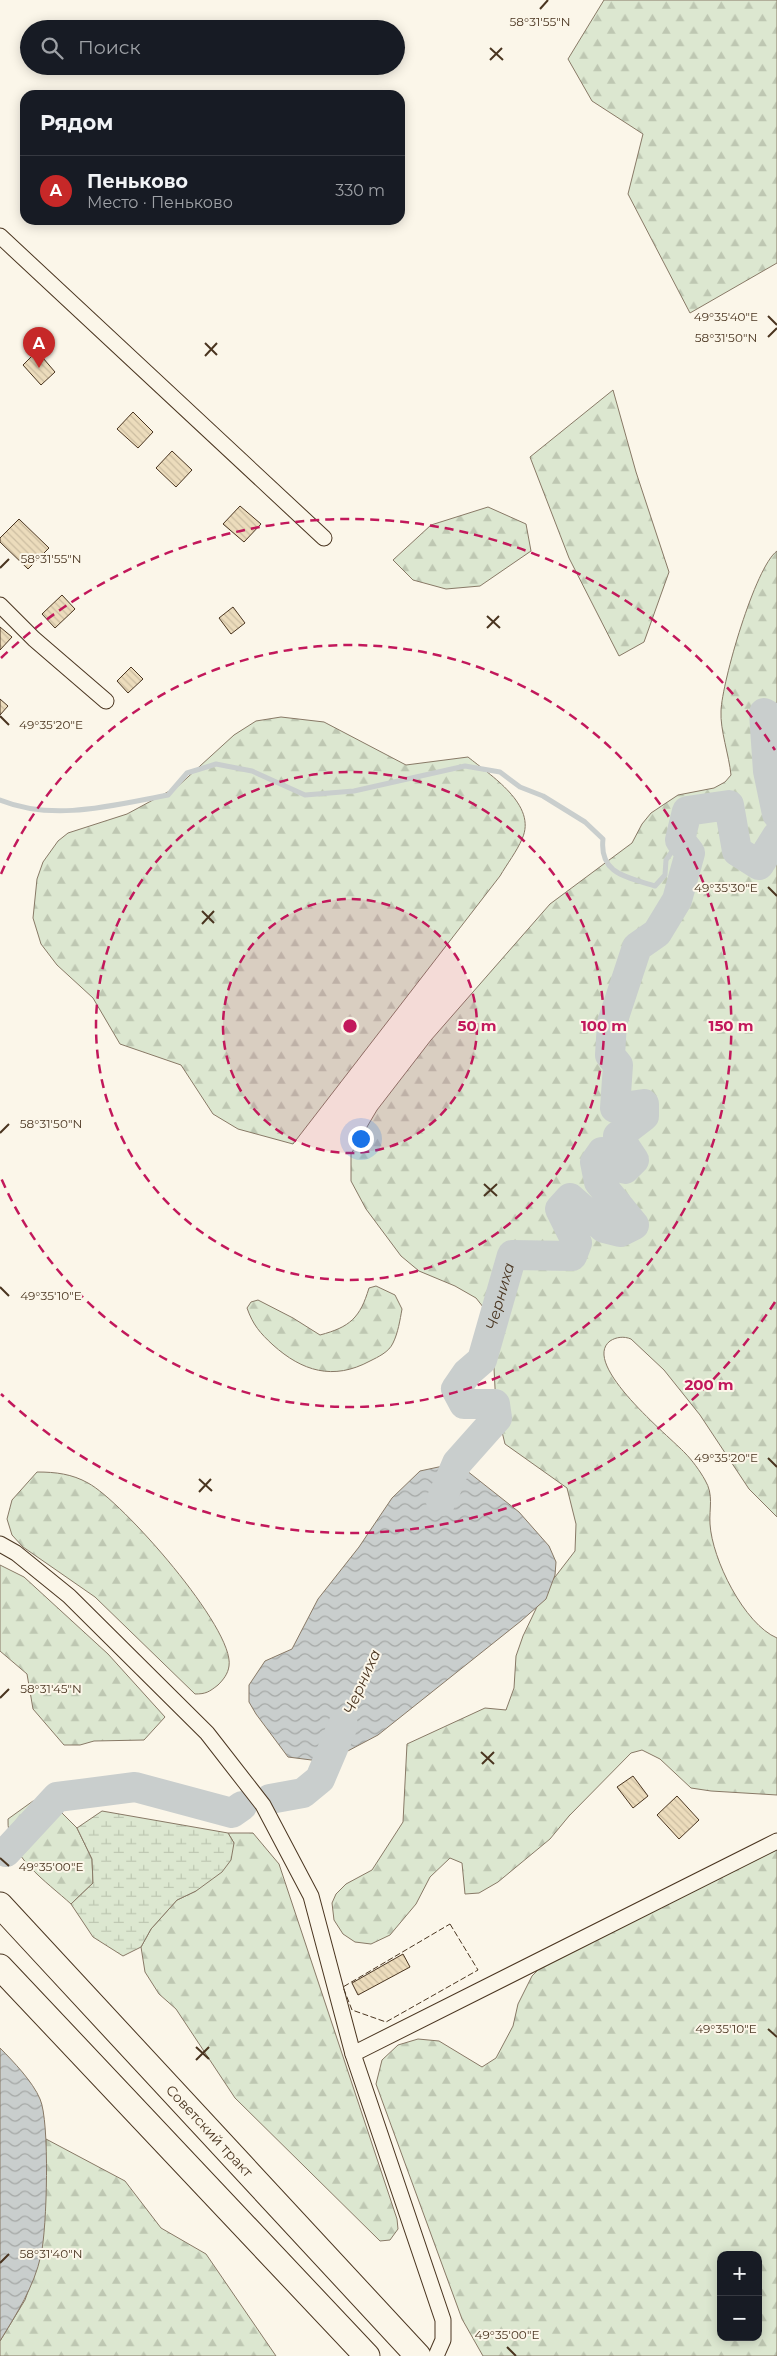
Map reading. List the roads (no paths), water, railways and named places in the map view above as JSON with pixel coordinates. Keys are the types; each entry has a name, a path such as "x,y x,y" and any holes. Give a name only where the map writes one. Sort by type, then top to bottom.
{"highway":[{"name":"Советский тракт","path":"0,1906 418,2356"},
{"path":"0,1967 367,2356"}],"street":[{"path":"0,236 324,538"},
{"path":"0,605 34,639 106,701"},
{"path":"0,1544 16,1553 69,1596 200,1726 263,1805 311,1896 353,2054 443,2320 443,2340 436,2356"},
{"path":"353,2054 777,1841"}],"water":[{"path":"457,1463 519,1512 549,1546 556,1562 555,1575 546,1599 378,1735 327,1762 288,1757 249,1702 249,1685 265,1661 292,1649 318,1599 359,1547 392,1498 420,1471"},
{"path":"0,2048 28,2079 40,2099 45,2129 46,2200 43,2242 38,2267 24,2300 0,2341"}],"waterway":[{"name":"Черниха","path":"777,720 764,713 768,771 777,814"},
{"path":"0,800 21,807 41,810 63,811 105,807 168,795 187,773 216,764 252,771 305,795 354,791 465,766 500,772 520,787 543,796 585,822 603,839 603,851 610,867 634,880 655,886 665,875 666,860 680,840"},
{"name":"Черниха","path":"441,1501 457,1463 497,1418 495,1404 464,1404 456,1389 467,1373 482,1360 512,1255 572,1256 577,1243 560,1209 570,1198 604,1228 620,1232 634,1225 599,1182 595,1162 602,1152 625,1169 634,1160 618,1136 644,1116 644,1104 615,1108 618,1065 610,1055 612,1023 637,947 657,933 677,900 690,853 680,840 687,811 729,805 737,851 759,865 777,836"},
{"name":"Черниха","path":"270,1799 303,1793 320,1779 343,1725"},
{"name":"Черниха","path":"6,1852 57,1797 135,1787 232,1813 242,1806"}],"place":[{"name":"Пеньково","path":"39,368"}]}
